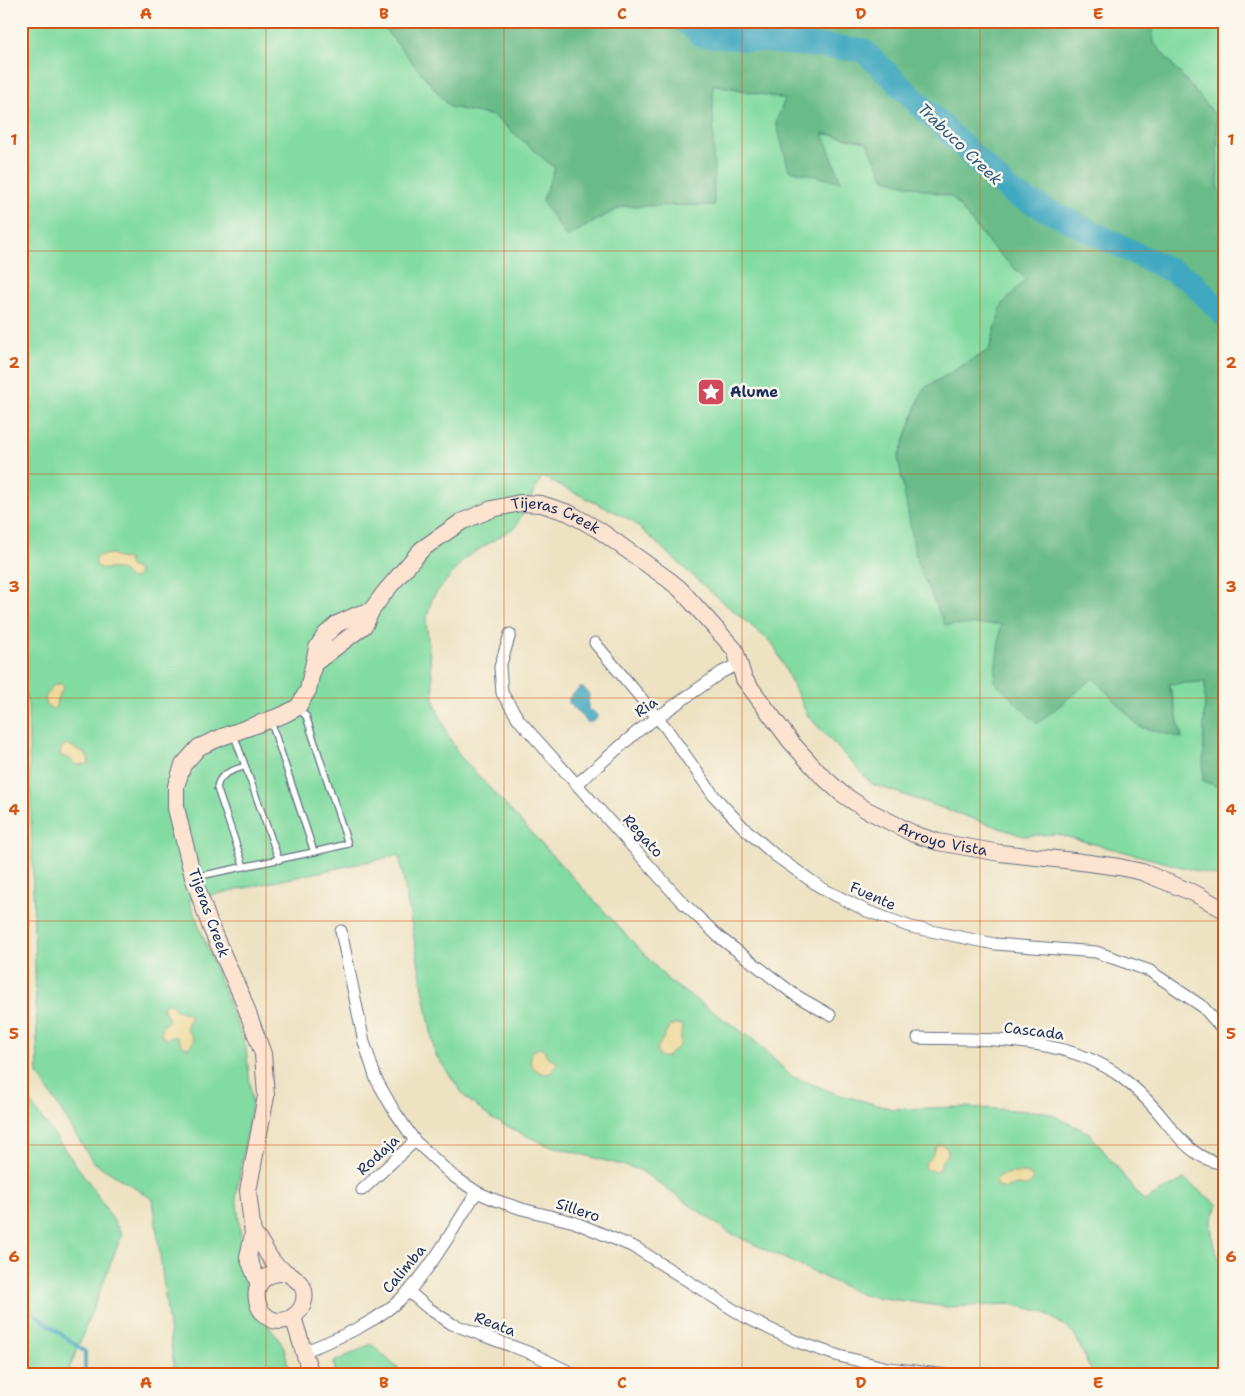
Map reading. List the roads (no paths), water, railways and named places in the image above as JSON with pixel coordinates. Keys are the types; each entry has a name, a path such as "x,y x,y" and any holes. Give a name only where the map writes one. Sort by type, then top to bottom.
{"street":[{"name":"Tijeras Creek","path":"293,1317 278,1321 264,1314 256,1301 258,1286 248,1257 253,1234 248,1192 266,1096 263,1054 242,997 211,928 193,877 176,808 176,786 183,765 198,747 271,720 298,707 308,690 314,663 365,624 371,611 384,593 422,549 461,522 492,509 513,504 540,504 569,513 600,530 669,580 737,657"},
{"name":"Regato","path":"510,634 500,667 502,693 519,720 680,900 719,938 795,995 830,1015"},
{"name":"Fuente","path":"595,643 657,718 714,796 744,828 776,856 823,889 867,911 911,928 995,944 1096,952 1150,970 1203,1007 1224,1030"},
{"name":"Ria","path":"576,784 618,747 722,672 737,657"},
{"name":"Arroyo Vista","path":"737,657 744,679 791,742 819,773 864,810 914,834 963,848 1000,854 1119,866 1142,872 1196,894 1224,910"},
{"name":"Sillero","path":"341,931 364,1042 376,1079 393,1109 415,1141 453,1176 477,1192 522,1209 574,1222 636,1248 745,1317 794,1341 840,1356 888,1368 946,1375"},
{"name":"Cascada","path":"918,1038 977,1040 1050,1046 1073,1052 1095,1061 1120,1076 1139,1092 1186,1145 1200,1156 1224,1164"},
{"name":"Rodaja","path":"362,1190 415,1141"},
{"name":"Calimba","path":"303,1352 354,1331 390,1308 408,1291 427,1268 477,1192"},
{"path":"253,1234 260,1240 274,1263 285,1273 298,1280 304,1292 302,1306 293,1317 310,1375"},
{"path":"258,1286 270,1274 277,1272 285,1273"},
{"name":"Reata","path":"408,1291 428,1308 452,1324 532,1354 576,1375"}],"lane":[{"path":"193,877 348,844 306,716 298,707"},
{"path":"271,720 314,852"},
{"path":"233,733 279,860"},
{"path":"244,867 216,788 222,776 245,766"}],"water":[{"path":"580,688 584,688 589,694 588,709 597,715 597,718 592,722 587,722 569,703 569,698"}],"waterway":[{"name":"Trabuco Creek","path":"685,21 701,35 863,50 1012,193 1190,280 1224,315"},
{"name":"Tijeras Creek","path":"21,1304 85,1352 85,1375"}],"place":[{"name":"Alume","path":"711,392"}]}
